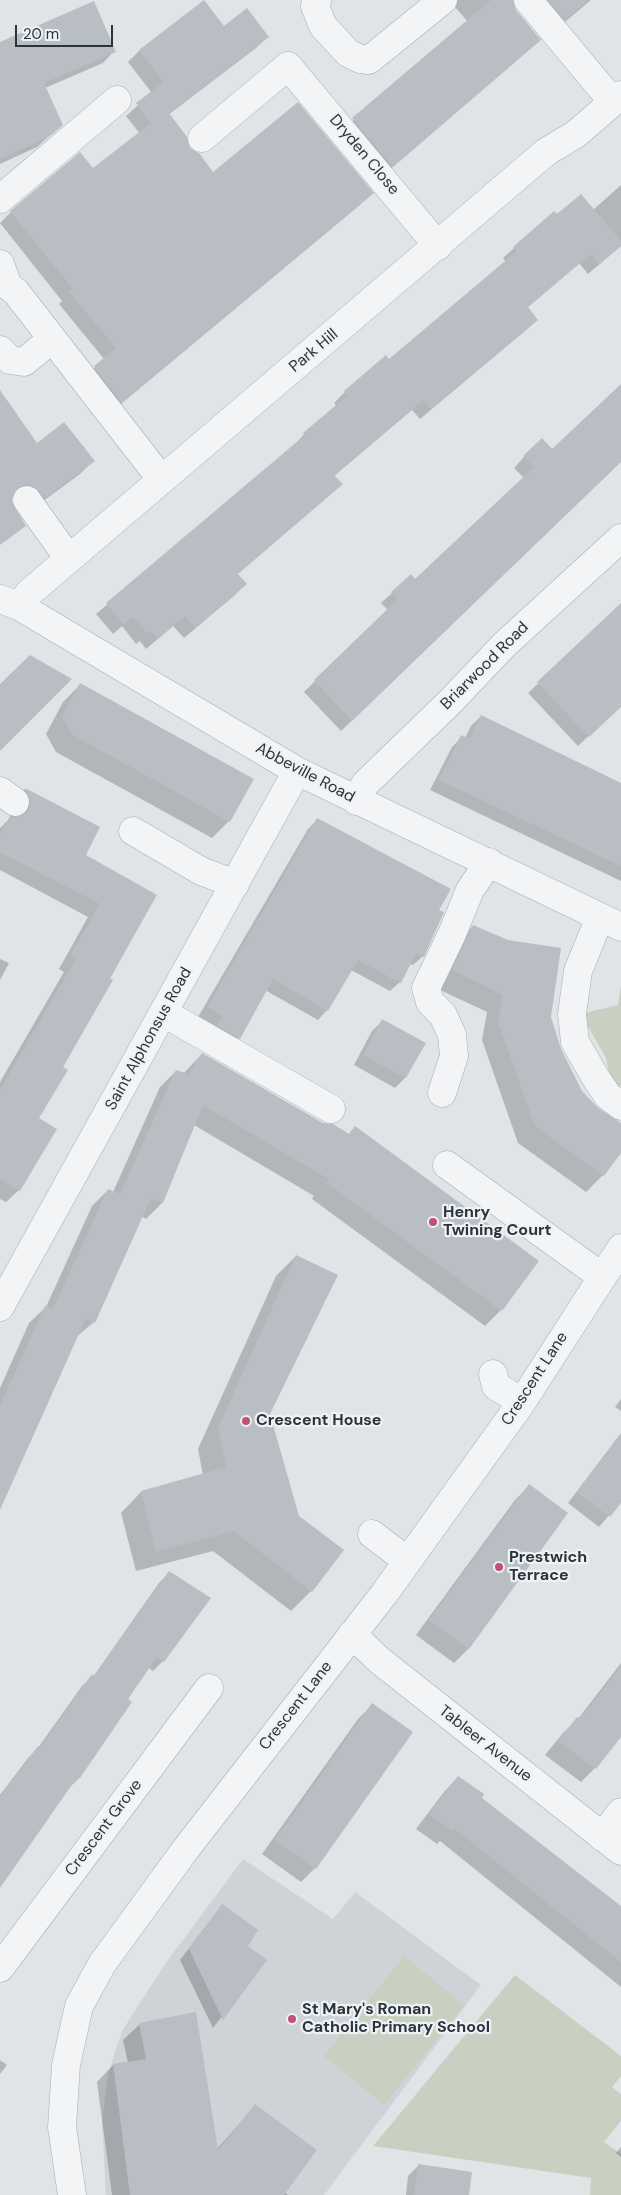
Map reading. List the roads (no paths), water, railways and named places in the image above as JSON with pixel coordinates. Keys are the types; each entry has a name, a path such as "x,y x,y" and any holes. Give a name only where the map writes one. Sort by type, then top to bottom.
{"street":[{"path":"317,0 315,6 324,26 348,53 360,59 370,60 424,6"},
{"name":"Park Hill","path":"10,602 29,593 546,152 576,134 617,99 528,0"},
{"name":"Dryden Close","path":"202,138 288,66 438,246"},
{"path":"0,199 117,100"},
{"path":"0,264 8,286 8,299 52,339 162,480"},
{"path":"0,350 10,360 24,362 52,339"},
{"path":"27,500 69,559"},
{"name":"Briarwood Road","path":"356,801 365,784 451,701 504,646 621,538"},
{"name":"Abbeville Road","path":"10,602 297,771 611,922"},
{"name":"Saint Alphonsus Road","path":"0,1307 297,771"},
{"path":"133,831 201,871 235,884"},
{"path":"442,1092 454,1056 452,1035 443,1015 430,1002 426,988 452,934 470,890 489,862"},
{"path":"611,922 578,971 572,1014 575,1042 608,1096 621,1106"},
{"path":"164,1013 331,1108"},
{"path":"446,1165 602,1276"},
{"name":"Crescent Lane","path":"72,2195 62,2127 66,2065 79,2006 102,1964 185,1850 384,1594 406,1560 522,1402 621,1248"},
{"path":"493,1374 496,1386 522,1402"},
{"path":"372,1534 406,1560"},
{"name":"Tableer Avenue","path":"352,1634 379,1660 612,1844"},
{"name":"Crescent Grove","path":"0,1968 209,1688"},
{"path":"612,1844 621,1812"}],"place":[{"name":"Henry Twining Court","path":"433,1222"},
{"name":"Crescent House","path":"246,1421"},
{"name":"Prestwich Terrace","path":"499,1567"},
{"name":"St Mary's Roman Catholic Primary School","path":"292,2019"}]}
